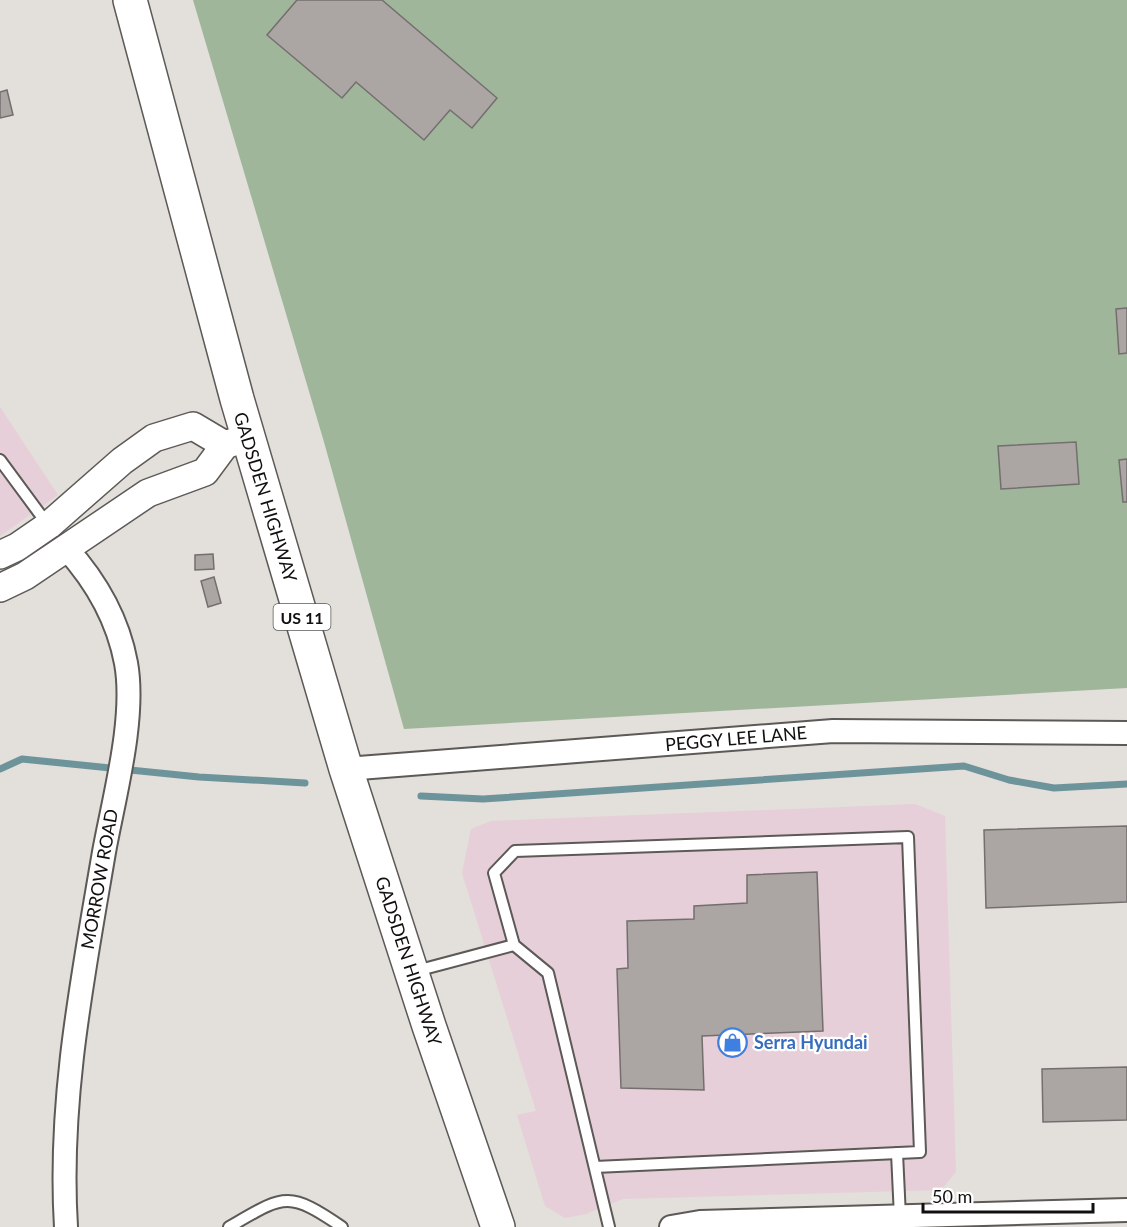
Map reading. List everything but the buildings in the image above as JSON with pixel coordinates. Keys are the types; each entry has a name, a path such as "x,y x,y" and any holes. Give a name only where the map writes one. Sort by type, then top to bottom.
{"main road":[{"name":"GADSDEN HIGHWAY","path":"130,0 236,441 498,1227"}],"street":[{"path":"0,555 17,547 48,526 122,461 154,438 193,426 236,441 205,472 148,493 25,576 0,588"},
{"name":"MORROW ROAD","path":"66,548 86,569 112,616 126,664 128,716 84,963 72,1055 63,1179 66,1227"},
{"name":"PEGGY LEE LANE","path":"346,769 833,730 1127,733"},
{"path":"671,1227 900,1217 1081,1219 1127,1210"}],"lane":[{"path":"0,460 48,526"},
{"path":"595,1167 920,1152 908,837 515,851 494,873 514,945 548,973 609,1227"},
{"path":"412,972 514,945"},
{"path":"897,1153 900,1217"},
{"path":"229,1227 276,1200 298,1202 322,1213 342,1227"}],"shaded area":[{"path":"0,407 58,495 0,536"},
{"name":"Serra Hyundai","path":"915,804 945,816 956,1172 941,1190 623,1199 586,1214 565,1218 545,1206 517,1115 536,1111 462,873 471,829 491,821"}],"green space":[{"path":"193,0 1127,0 1127,688 404,729 324,442"}],"waterway":[{"path":"0,769 22,759 199,777 305,783"},
{"path":"421,796 483,799 964,766 1009,780 1054,788 1127,784"}],"place":[{"name":"Serra Hyundai","path":"733,1042"}]}
